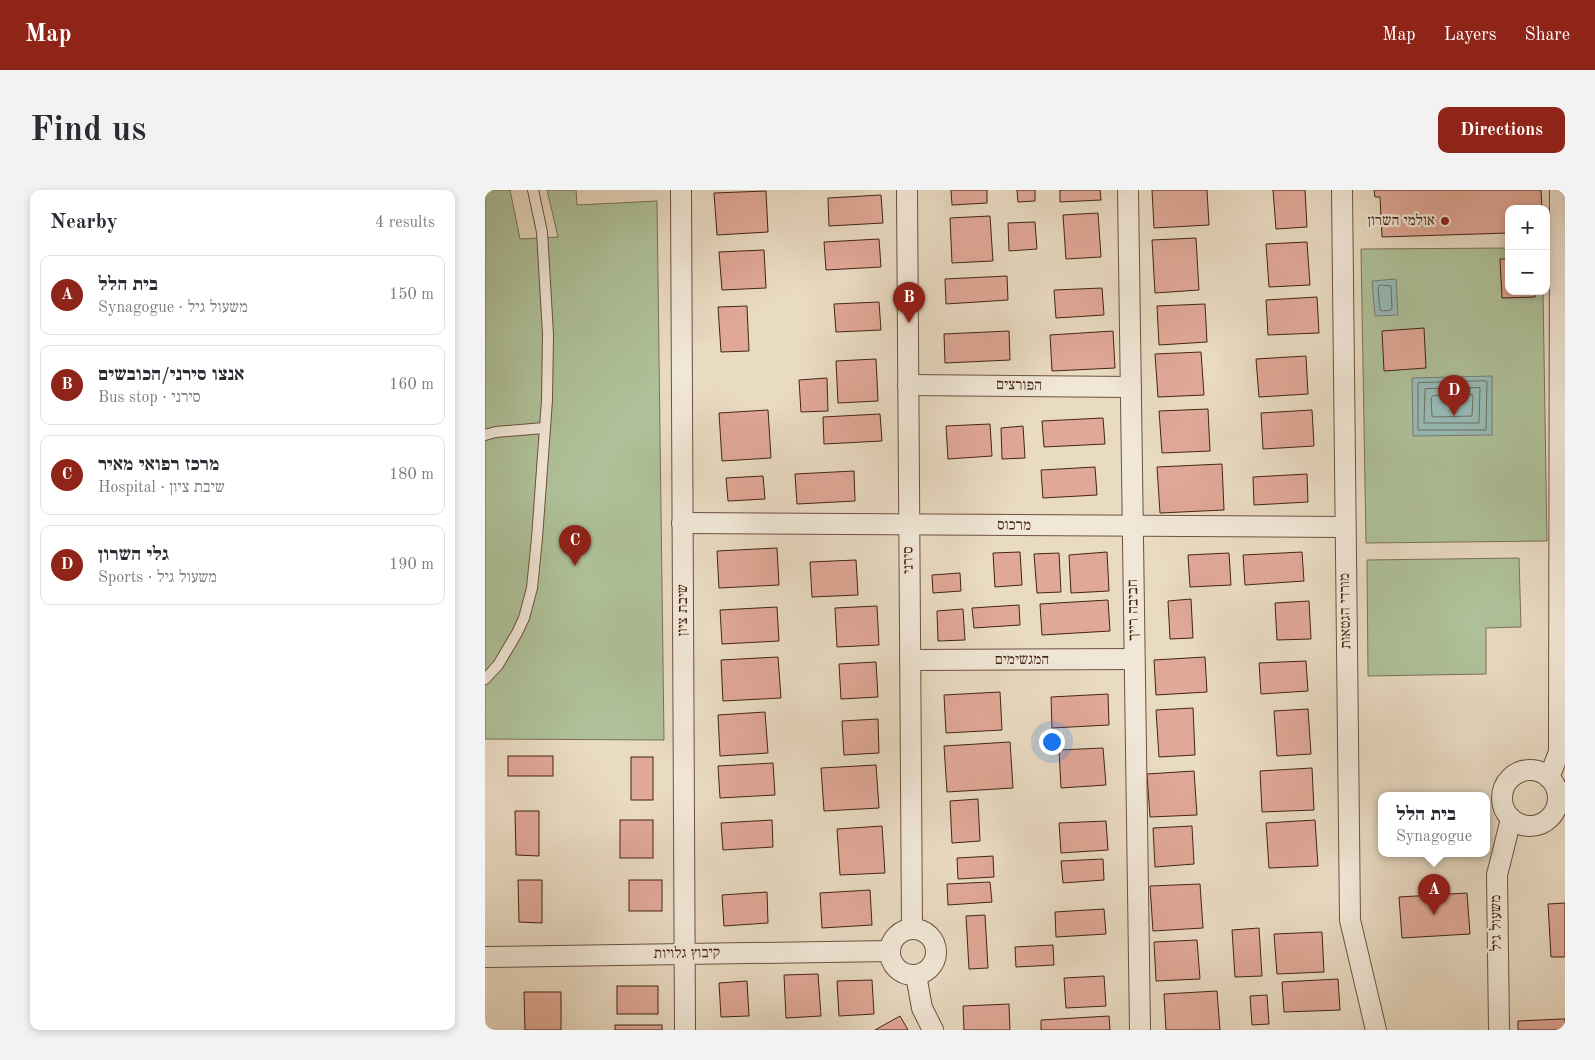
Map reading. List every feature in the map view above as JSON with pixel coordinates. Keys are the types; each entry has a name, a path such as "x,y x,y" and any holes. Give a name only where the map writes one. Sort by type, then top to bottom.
{"street":[{"name":"שיבת ציון","path":"681,190 685,1030"},
{"name":"סירני","path":"907,190 912,929"},
{"name":"חביבה רייך","path":"1128,190 1140,1030"},
{"name":"מורדי הגטאות","path":"1342,190 1350,920 1376,1030"},
{"path":"1549,778 1559,752 1562,669 1560,190"},
{"name":"הפורצים","path":"908,385 1131,387"},
{"name":"מרכוס","path":"682,523 1345,527"},
{"name":"המגשימים","path":"910,660 1135,659"},
{"path":"1534,770 1549,778 1555,786 1558,795 1557,805 1547,820 1538,825 1529,826 1519,824 1511,818 1503,803 1505,786 1510,779 1525,771 1534,770"},
{"name":"משעול גיל","path":"1499,1030 1497,875 1511,818"},
{"path":"912,929 920,930 927,934 933,940 936,948 935,961 930,968 916,976 907,975 894,966 890,951 892,942 897,935 912,929"},
{"name":"קיבוץ גלויות","path":"485,957 890,951"},
{"path":"916,976 922,1008 933,1030"}],"lane":[{"path":"485,679 498,665 517,633 524,618 532,588 544,428 548,334 542,232 533,190"},
{"path":"485,434 544,428"}],"green space":[{"path":"485,190 510,190 520,239 558,237 547,190 576,190 577,205 657,201 664,740 485,739"},
{"path":"1505,248 1505,295 1543,295 1547,541 1366,543 1361,249"},
{"path":"1519,558 1521,627 1486,628 1486,674 1368,676 1367,560"}],"water":[{"path":"1396,279 1398,315 1375,316 1372,281"},
{"path":"1492,376 1492,435 1413,436 1412,378"}],"building":[{"path":"951,190 987,190 987,203 952,205"},
{"path":"1017,190 1035,190 1035,201 1018,202"},
{"path":"1060,190 1100,190 1101,200 1060,202"},
{"path":"1152,190 1207,190 1209,225 1154,228"},
{"path":"1273,190 1305,190 1307,227 1276,229"},
{"name":"אולמי השרון","path":"1374,190 1541,190 1542,205 1505,205 1505,233 1382,237 1380,197 1375,197"},
{"path":"766,191 768,232 717,235 714,193"},
{"path":"881,195 883,223 829,226 828,198"},
{"path":"1098,213 1101,257 1066,259 1063,215"},
{"path":"990,216 993,261 952,263 950,218"},
{"path":"1035,222 1037,249 1009,251 1008,223"},
{"path":"1196,238 1199,290 1155,293 1152,240"},
{"path":"879,239 881,267 826,270 824,242"},
{"path":"1307,242 1310,285 1269,287 1266,244"},
{"path":"764,250 766,288 722,290 719,252"},
{"path":"1500,259 1505,259 1505,295 1535,295 1535,297 1502,298"},
{"path":"1007,276 1008,300 946,304 945,279"},
{"path":"1102,288 1104,315 1056,318 1054,290"},
{"path":"1317,297 1319,333 1268,335 1266,300"},
{"path":"879,302 881,330 836,332 834,304"},
{"path":"1205,304 1207,342 1159,345 1157,306"},
{"path":"747,306 749,351 721,352 718,307"},
{"path":"1424,328 1426,368 1384,371 1382,331"},
{"path":"1009,331 1010,360 945,363 944,334"},
{"path":"1113,331 1115,368 1052,371 1050,335"},
{"path":"1201,352 1204,395 1158,397 1155,354"},
{"path":"1306,356 1308,394 1259,397 1256,359"},
{"path":"876,359 878,401 838,403 836,361"},
{"path":"827,378 828,411 801,412 799,380"},
{"path":"1208,409 1210,451 1162,453 1159,411"},
{"path":"768,410 771,458 722,461 719,413"},
{"path":"1312,410 1314,446 1263,449 1261,413"},
{"path":"880,414 882,441 824,444 823,417"},
{"path":"1103,418 1105,444 1044,447 1042,421"},
{"path":"990,424 992,456 948,459 946,426"},
{"path":"1023,426 1025,458 1002,459 1001,428"},
{"path":"1222,464 1224,510 1160,513 1157,467"},
{"path":"1095,467 1097,495 1043,498 1041,470"},
{"path":"854,471 855,501 797,504 795,474"},
{"path":"1307,474 1308,502 1254,505 1253,477"},
{"path":"763,476 765,499 728,501 726,478"},
{"path":"777,548 779,585 719,588 717,551"},
{"path":"1020,552 1022,585 995,587 993,553"},
{"path":"1107,552 1109,591 1071,593 1069,555"},
{"path":"1302,552 1304,581 1245,585 1243,555"},
{"path":"1059,553 1061,592 1037,593 1034,554"},
{"path":"1229,553 1231,585 1190,587 1188,555"},
{"path":"856,560 858,595 812,597 810,562"},
{"path":"960,573 961,591 933,593 932,575"},
{"path":"1191,599 1193,638 1170,639 1168,601"},
{"path":"1108,600 1110,631 1042,635 1040,604"},
{"path":"1309,601 1311,639 1277,640 1275,603"},
{"path":"1019,605 1020,625 974,628 972,608"},
{"path":"877,606 879,645 837,647 835,608"},
{"path":"777,607 779,641 722,644 720,610"},
{"path":"963,609 965,640 938,641 937,611"},
{"path":"778,657 781,698 723,701 721,660"},
{"path":"1205,657 1207,692 1156,695 1154,660"},
{"path":"1306,661 1308,691 1261,694 1259,663"},
{"path":"876,662 878,697 841,699 839,664"},
{"path":"1000,692 1002,730 946,733 944,695"},
{"path":"1108,694 1109,725 1052,728 1051,697"},
{"path":"1193,708 1195,755 1159,757 1156,710"},
{"path":"1308,709 1311,754 1277,756 1274,711"},
{"path":"765,712 768,753 720,756 718,715"},
{"path":"878,719 879,753 844,755 842,721"},
{"path":"1010,742 1013,788 947,792 944,746"},
{"path":"1103,748 1106,785 1061,788 1059,750"},
{"path":"508,756 553,756 553,776 508,776"},
{"path":"631,757 653,757 653,800 631,800"},
{"path":"773,763 775,795 720,798 718,766"},
{"path":"876,765 879,808 824,811 821,768"},
{"path":"1312,768 1314,810 1262,812 1260,771"},
{"path":"1194,771 1197,815 1150,817 1147,774"},
{"path":"978,799 980,841 952,843 950,801"},
{"path":"515,811 539,811 539,856 516,855"},
{"path":"620,820 653,820 653,858 620,858"},
{"path":"772,820 773,847 723,850 721,823"},
{"path":"1315,820 1318,866 1269,868 1266,823"},
{"path":"1106,821 1108,850 1061,853 1059,823"},
{"path":"882,826 885,873 840,875 837,829"},
{"path":"1192,826 1194,864 1155,867 1153,828"},
{"path":"993,856 994,877 958,879 957,858"},
{"path":"1103,859 1104,880 1063,883 1061,861"},
{"path":"518,880 542,880 542,923 519,922"},
{"path":"629,880 662,880 662,911 629,911"},
{"path":"990,882 992,902 948,905 947,884"},
{"path":"1200,884 1203,928 1153,931 1150,886"},
{"path":"870,890 872,925 822,928 820,893"},
{"path":"767,892 768,923 724,926 722,895"},
{"path":"1467,893 1470,934 1402,938 1399,897"},
{"path":"1565,903 1565,957 1551,957 1548,904"},
{"path":"1104,909 1106,934 1056,937 1055,912"},
{"path":"985,915 988,968 969,969 966,916"},
{"path":"1259,928 1262,976 1235,977 1232,930"},
{"path":"1322,932 1324,972 1277,974 1274,934"},
{"path":"1197,940 1200,979 1156,981 1154,942"},
{"path":"1053,945 1054,965 1016,967 1015,947"},
{"path":"818,974 821,1016 786,1018 784,975"},
{"path":"1104,976 1106,1006 1066,1008 1064,978"},
{"path":"1338,979 1340,1010 1284,1012 1282,982"},
{"path":"872,980 874,1014 839,1016 837,981"},
{"path":"747,981 749,1016 721,1017 719,983"},
{"path":"617,986 658,986 658,1014 617,1014"},
{"path":"1217,991 1220,1030 1166,1030 1164,994"},
{"path":"524,992 561,992 561,1030 525,1030"},
{"path":"1267,995 1269,1024 1252,1025 1250,996"},
{"path":"1009,1004 1010,1030 964,1030 963,1006"},
{"path":"900,1016 908,1030 875,1030"},
{"path":"1109,1016 1110,1030 1041,1030 1041,1020"},
{"path":"1565,1019 1565,1030 1518,1030 1518,1021"},
{"path":"615,1025 662,1025 662,1030 615,1030"}],"place":[{"name":"אולמי השרון","path":"1445,221"},
{"name":"אנצו סירני/הכובשים","path":"909,323"},
{"name":"גלי השרון","path":"1454,416"},
{"name":"מרכז רפואי מאיר","path":"575,566"},
{"name":"בית הלל","path":"1434,915"}]}
